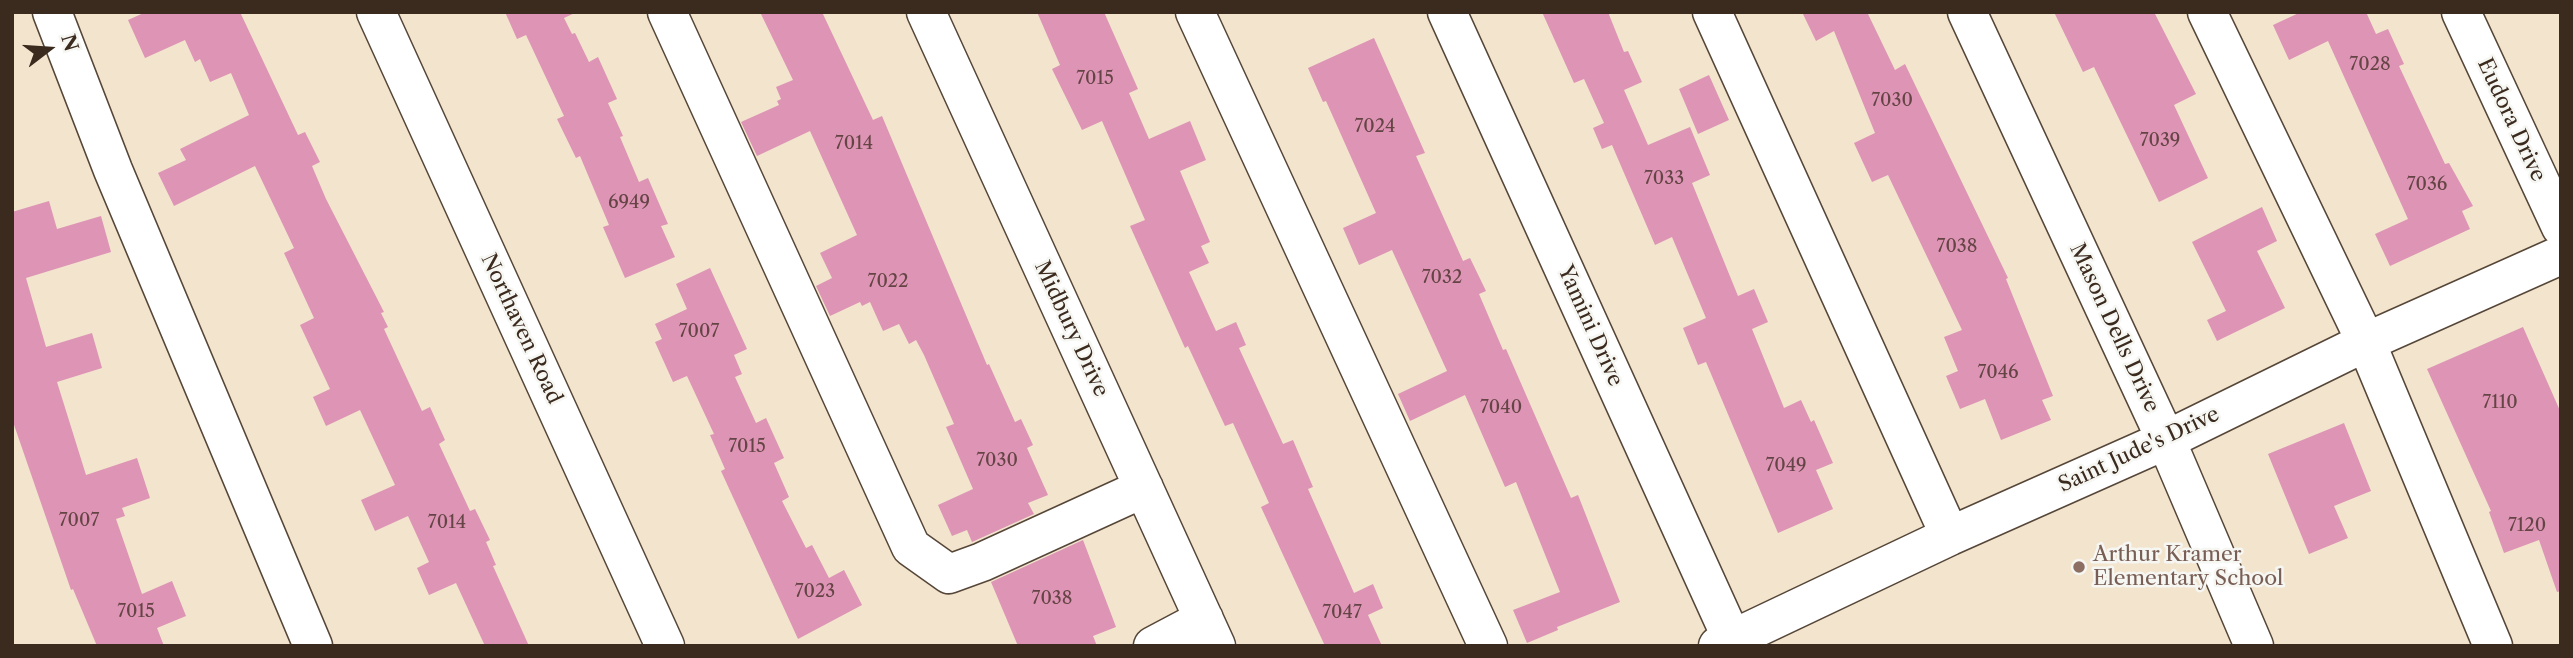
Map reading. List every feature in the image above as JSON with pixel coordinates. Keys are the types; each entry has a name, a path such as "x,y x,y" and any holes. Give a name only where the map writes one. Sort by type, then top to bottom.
{"street":[{"path":"52,12 113,170 313,646"},
{"name":"Northaven Road","path":"376,12 665,646"},
{"path":"667,12 911,547 949,574 982,562 1144,488"},
{"name":"Midbury Drive","path":"926,12 1210,633"},
{"path":"1195,12 1488,646"},
{"name":"Yamini Drive","path":"1447,12 1725,643"},
{"path":"1712,12 1950,536"},
{"name":"Mason Dells Drive","path":"1967,12 2165,440 2254,646"},
{"path":"2207,12 2366,342 2493,646"},
{"name":"Eudora Drive","path":"2461,12 2561,227"},
{"name":"Saint Jude's Drive","path":"1725,643 1950,536 2165,440 2366,342 2561,255"},
{"path":"1153,646 1210,633"}],"building":[{"path":"146,12 240,12 298,135 305,132 320,162 312,166 326,199 384,312 381,313 388,327 384,329 422,411 430,407 445,440 439,444 470,511 475,509 490,540 486,542 496,565 493,566 529,646 485,646 456,583 429,595 417,568 429,562 408,516 375,531 361,500 395,485 360,410 326,426 313,397 330,389 300,325 314,318 284,253 294,248 255,166 174,206 158,173 186,160 180,149 249,115 231,73 210,82 200,59 195,62 185,40 145,58 128,20"},
{"path":"505,12 577,12 564,18 572,34 575,33 589,62 598,57 617,99 608,103 623,136 620,137 639,182 648,178 668,224 661,226 675,257 625,278 603,227 609,225 580,156 576,158 557,119 564,116 526,35 517,39"},
{"path":"760,12 822,12 873,120 882,116 987,365 989,364 1015,422 1021,419 1033,445 1027,448 1048,495 1028,503 1034,514 972,542 967,530 952,536 938,505 973,489 946,427 954,424 916,340 909,344 899,324 883,331 870,302 862,306 860,302 830,316 816,286 832,278 820,253 857,235 810,131 757,156 741,122 779,105 777,101 781,99 776,87 793,80"},
{"path":"1037,12 1104,12 1138,89 1129,93 1149,139 1190,121 1206,160 1180,171 1210,242 1201,246 1209,263 1189,272 1216,331 1236,322 1246,345 1239,348 1283,444 1293,440 1313,487 1308,489 1354,593 1373,584 1383,608 1368,615 1382,646 1325,646 1261,507 1269,503 1233,423 1225,426 1188,346 1185,348 1130,226 1145,220 1102,121 1082,130 1052,69 1060,65"},
{"path":"1542,12 1608,12 1624,52 1628,51 1642,82 1624,90 1648,145 1690,127 1710,175 1692,183 1738,296 1754,289 1768,322 1752,329 1784,408 1801,400 1811,422 1814,420 1833,463 1816,470 1833,509 1778,533 1706,362 1698,365 1683,328 1706,318 1672,237 1655,245 1612,145 1602,149 1593,128 1604,123 1584,79 1574,83"},
{"path":"1802,12 1871,12 1868,14 1895,70 1905,64 2008,278 2006,279 2053,396 2042,400 2051,420 2001,440 1985,399 1960,409 1946,376 1958,371 1944,337 1962,330 1888,175 1872,182 1854,143 1875,133 1834,31 1816,41"},
{"path":"2054,12 2154,12 2196,94 2174,105 2208,178 2159,202 2094,67 2083,72"},
{"path":"2301,12 2366,12 2376,34 2388,29 2404,64 2399,66 2445,164 2449,163 2473,206 2462,211 2470,229 2390,266 2375,234 2408,219 2328,41 2289,60 2273,25"},
{"path":"1374,38 1425,153 1416,156 1463,261 1470,258 1486,291 1479,294 1503,350 1506,349 1571,498 1578,495 1620,602 1557,627 1558,630 1527,643 1513,610 1560,592 1516,482 1505,487 1465,395 1410,421 1398,394 1447,371 1392,250 1359,265 1343,228 1376,213 1326,101 1323,102 1308,68"},
{"path":"1709,75 1729,120 1698,134 1679,89"},
{"path":"49,201 57,229 101,216 111,252 26,278 46,347 92,333 102,368 57,382 86,475 137,458 150,498 122,508 125,516 116,519 142,594 172,581 186,616 157,628 164,646 97,646 73,589 71,590 12,419 12,212"},
{"path":"2262,207 2277,241 2257,251 2285,308 2217,341 2207,320 2226,311 2192,242"},
{"path":"710,268 747,349 734,355 742,374 735,377 756,423 766,418 784,458 774,463 789,497 782,501 806,548 812,545 829,578 844,570 862,605 798,639 721,471 725,469 710,435 714,434 687,376 673,382 655,342 662,339 655,324 687,309 676,284"},
{"path":"2523,327 2561,413 2561,591 2557,592 2539,540 2504,553 2489,512 2491,511 2427,369"},
{"path":"2344,423 2371,491 2334,506 2348,538 2309,554 2268,454"},
{"path":"1083,540 1116,627 1093,636 1097,646 1018,646 991,582"}],"place":[{"name":"Arthur Kramer Elementary School","path":"2079,567"}]}
